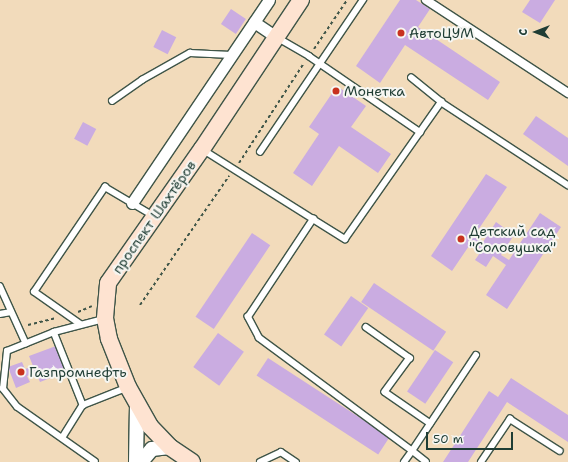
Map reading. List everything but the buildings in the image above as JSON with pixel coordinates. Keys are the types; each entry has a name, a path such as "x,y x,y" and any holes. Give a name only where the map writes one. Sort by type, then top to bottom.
{"main road":[{"name":"проспект Шахтёров","path":"192,462 170,447 150,426 128,388 109,339 105,318 108,283 202,149 300,0"}],"street":[{"path":"132,204 269,0"},
{"path":"426,0 568,93"},
{"path":"254,22 276,37"},
{"path":"136,462 137,404"},
{"path":"142,462 152,449 170,447"}],"lane":[{"path":"260,152 364,0"},
{"path":"276,37 320,63 420,132"},
{"path":"112,101 142,80 190,53 232,55"},
{"path":"411,78 441,102 568,185"},
{"path":"202,149 345,239 441,102"},
{"path":"81,325 34,292 105,187 154,216"},
{"path":"313,219 248,317 259,338 426,462"},
{"path":"0,286 26,343"},
{"path":"0,314 11,312"},
{"path":"95,462 17,407 3,388 7,351 54,332 105,318"},
{"path":"366,327 410,358 385,392 430,423"},
{"path":"54,332 83,405"},
{"path":"404,462 476,355"},
{"path":"62,438 83,405 128,388"},
{"path":"481,462 510,419 560,451"},
{"path":"260,462 281,452 296,462"}],"path":[{"path":"140,305 234,170 347,0"}],"place":[{"name":"АвтоЦУМ","path":"401,33"},
{"name":"Монетка","path":"336,91"},
{"name":"Детский сад \"Соловушка\"","path":"461,239"},
{"name":"Газпромнефть","path":"21,372"}]}
